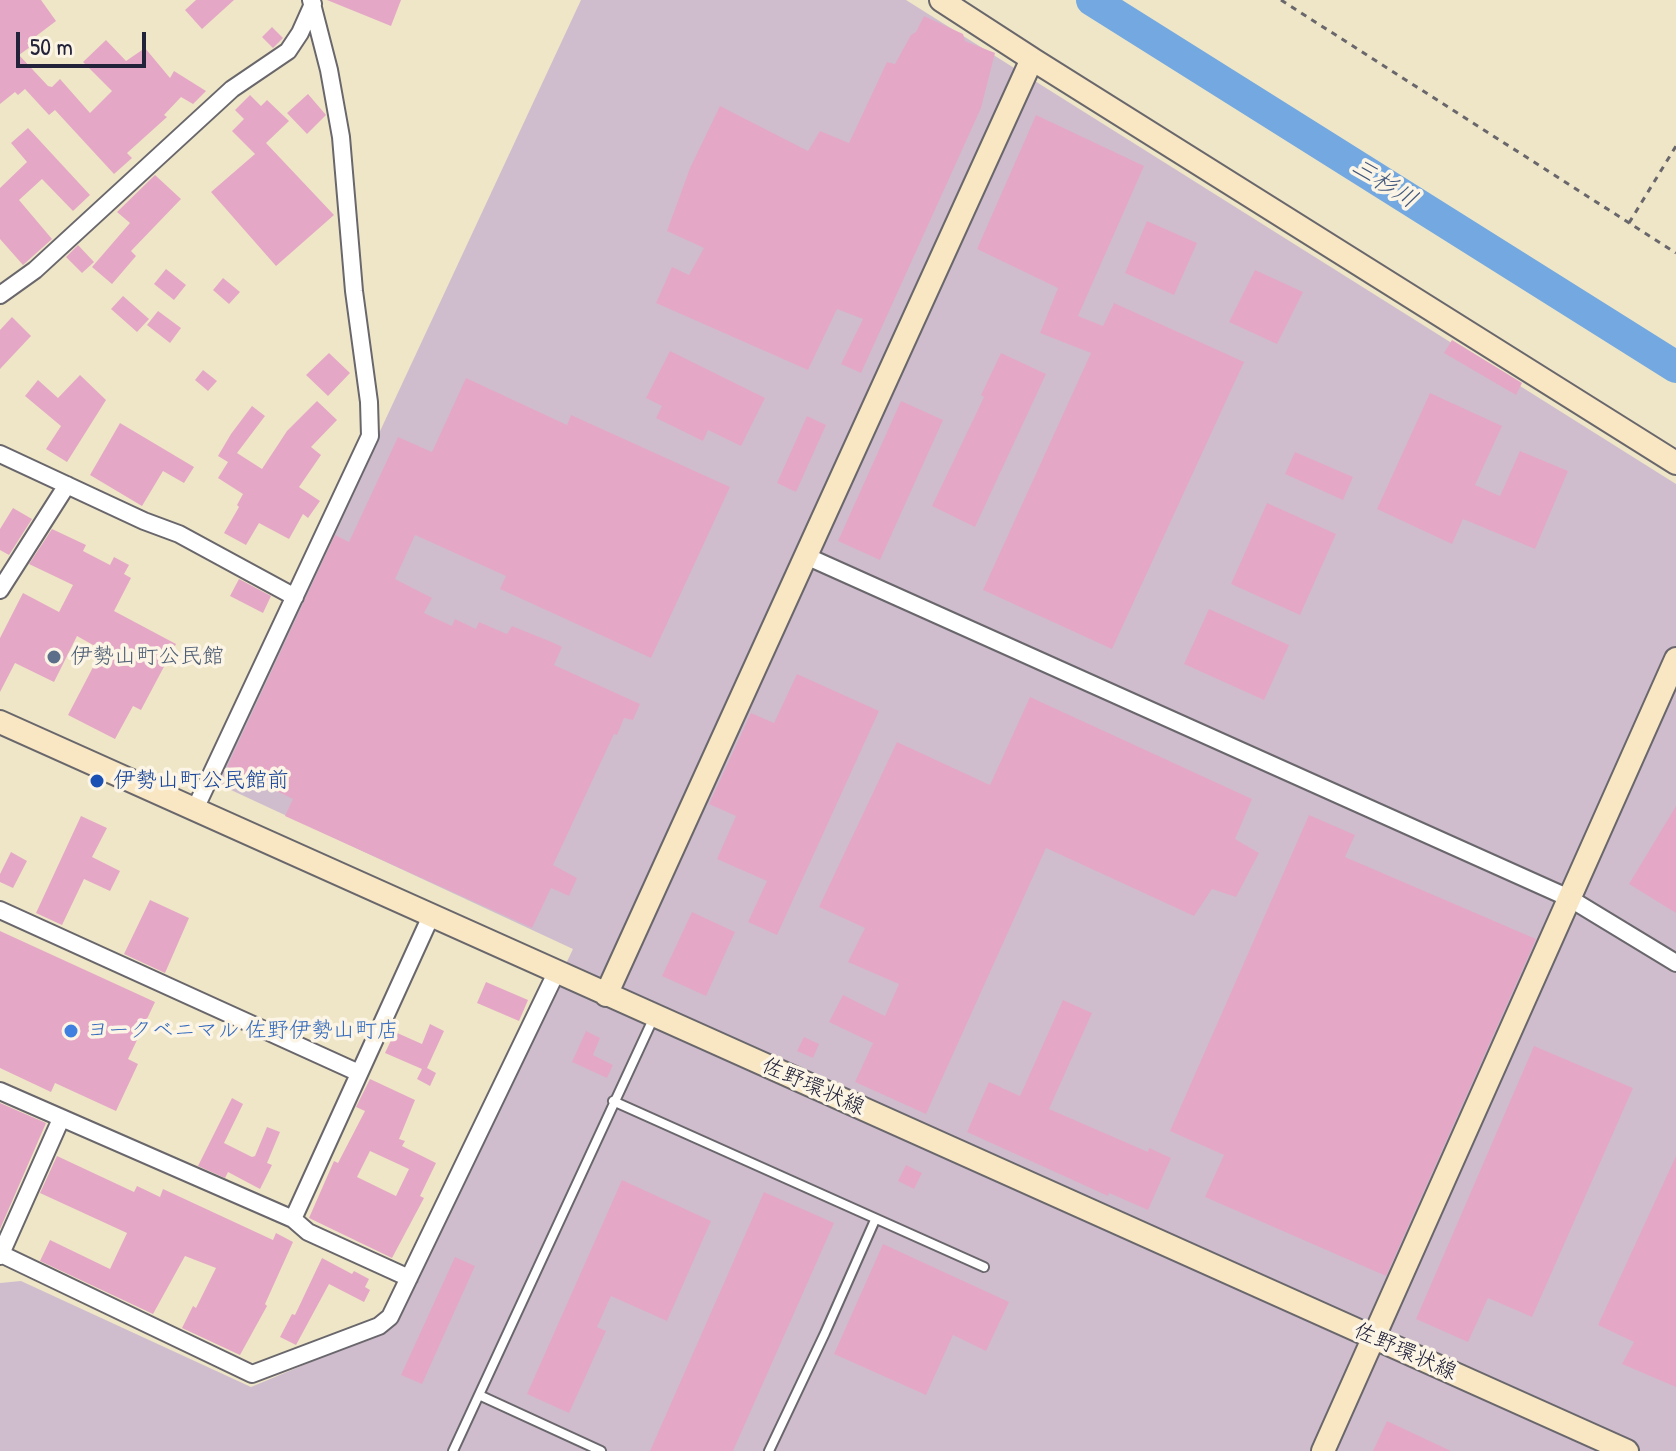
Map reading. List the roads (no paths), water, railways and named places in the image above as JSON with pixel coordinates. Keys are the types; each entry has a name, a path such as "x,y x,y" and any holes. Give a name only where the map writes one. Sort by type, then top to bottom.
{"street":[{"path":"941,0 1676,463"},
{"path":"0,295 35,270 232,89 288,51 300,33 312,2"},
{"path":"195,809 370,436 341,137 312,2"},
{"path":"606,995 1032,59"},
{"path":"0,454 144,521 179,534 295,597"},
{"path":"0,590 67,485"},
{"path":"806,556 1569,898 1676,963"},
{"path":"1323,1451 1676,659"},
{"name":"佐野環状線","path":"0,722 1627,1451"},
{"path":"0,910 359,1073"},
{"path":"293,1219 431,916"},
{"path":"61,1119 0,1255 252,1374 379,1326 390,1317 556,973"},
{"path":"0,1091 293,1219 308,1232 409,1278"}],"lane":[{"path":"453,1451 654,1016"},
{"path":"613,1101 984,1267"},
{"path":"769,1451 875,1220"},
{"path":"479,1395 601,1451"}],"waterway":[{"name":"三杉川","path":"1092,0 1676,367"}],"place":[{"name":"伊勢山町公民館","path":"54,657"},
{"name":"伊勢山町公民館前","path":"97,781"},
{"name":"ヨークベニマル 佐野伊勢山町店","path":"71,1031"}]}
